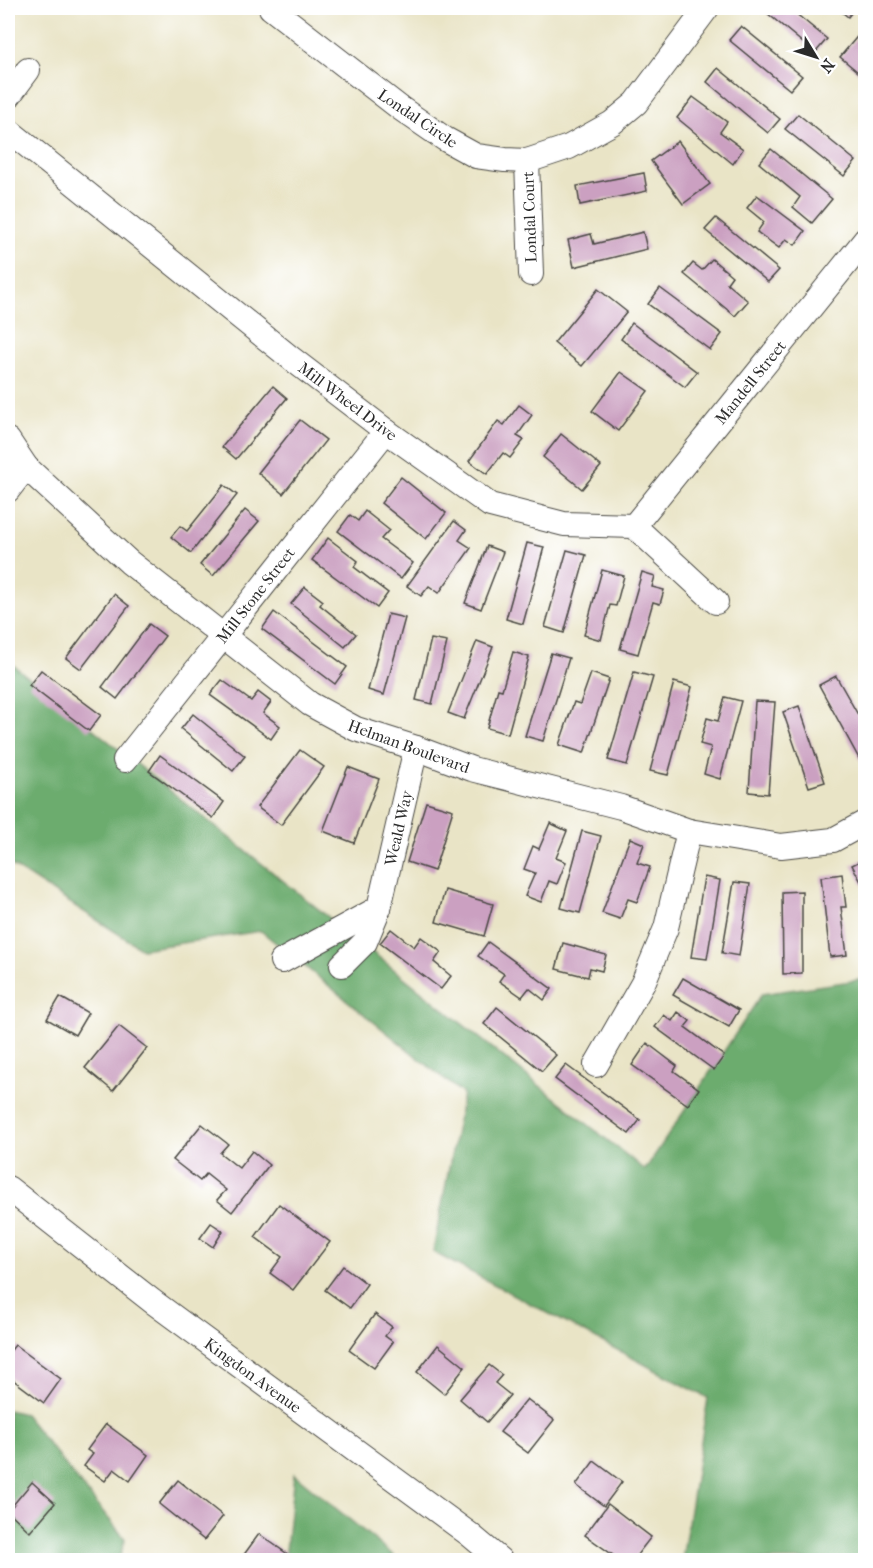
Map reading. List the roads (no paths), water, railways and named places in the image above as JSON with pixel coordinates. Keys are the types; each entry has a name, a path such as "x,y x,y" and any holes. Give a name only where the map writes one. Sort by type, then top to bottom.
{"street":[{"name":"Londal Circle","path":"272,8 400,108 445,139 476,156 527,161 569,147 612,123 636,103 707,8"},
{"path":"8,97 28,70"},
{"name":"Mill Wheel Drive","path":"8,130 292,359 386,431 490,505 564,524 634,526"},
{"name":"Londal Court","path":"527,161 531,274"},
{"name":"Mandell Street","path":"634,526 866,239"},
{"name":"Mill Stone Street","path":"125,760 386,431"},
{"name":"Helman Boulevard","path":"8,440 26,467 129,562 310,704 356,729 472,769 621,807 689,831 781,846 833,840 866,822"},
{"path":"8,490 26,467"},
{"path":"634,526 716,602"},
{"name":"Weald Way","path":"342,965 365,942 379,908 416,748"},
{"path":"596,1065 643,983 666,928 689,831"},
{"path":"282,961 379,908"},
{"name":"Kingdon Avenue","path":"8,1188 152,1301 469,1534 500,1560"}]}
